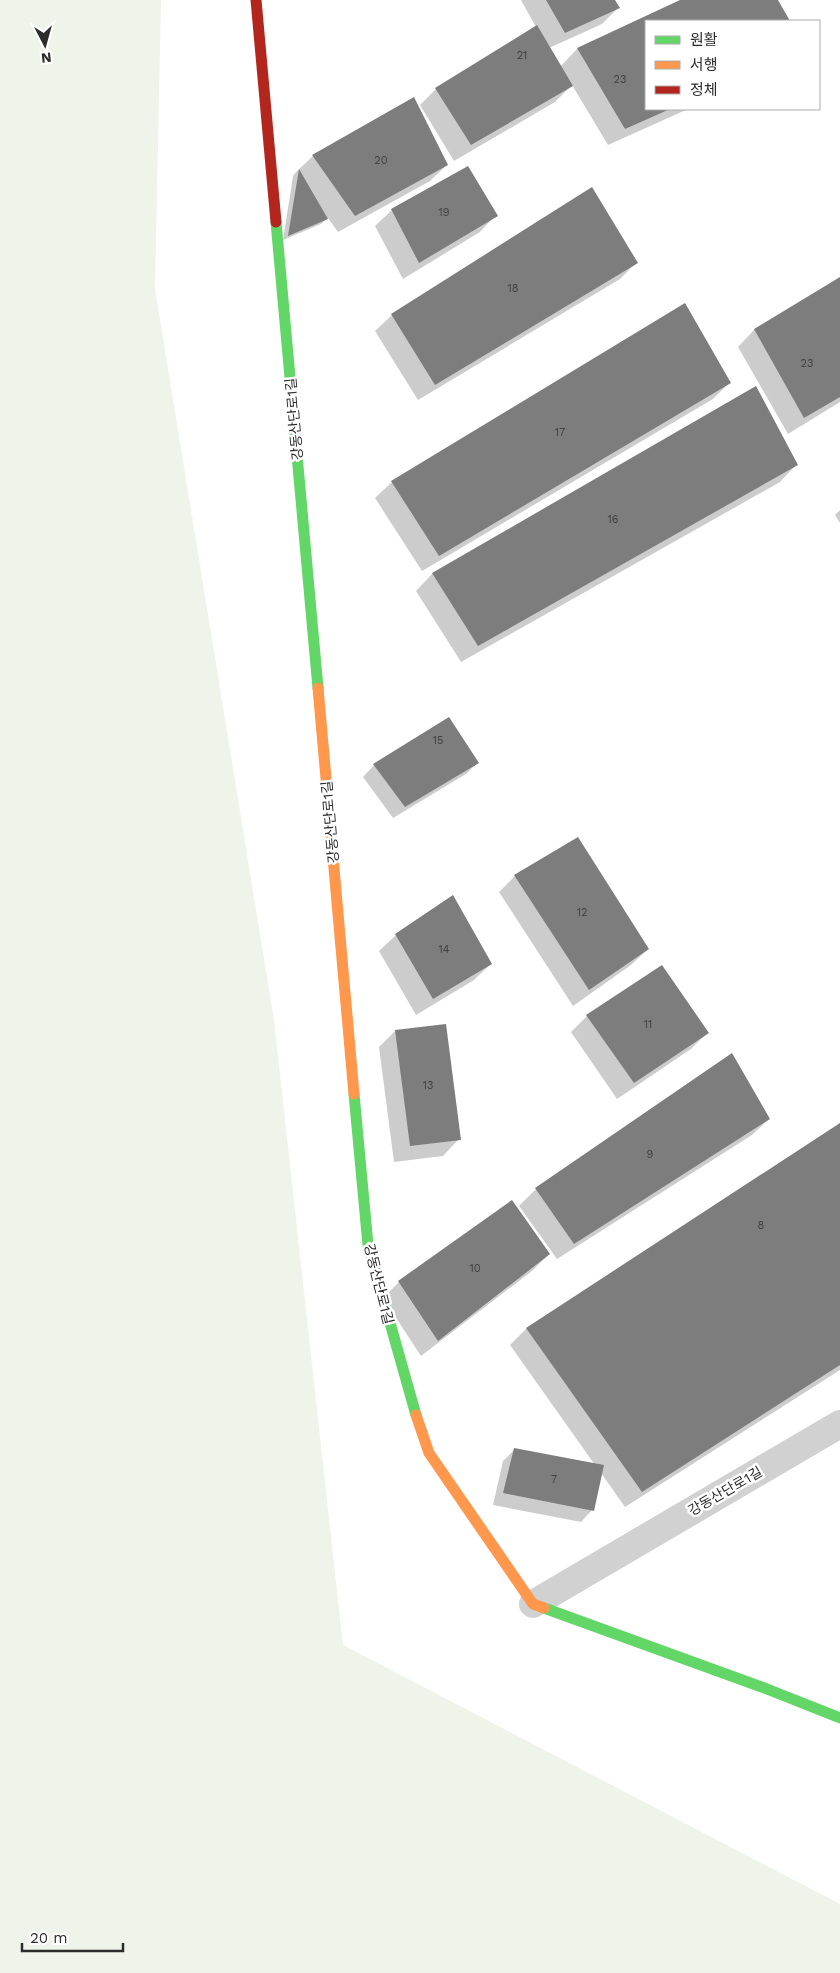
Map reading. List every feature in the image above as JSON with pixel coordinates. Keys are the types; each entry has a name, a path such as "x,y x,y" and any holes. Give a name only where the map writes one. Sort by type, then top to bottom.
{"street":[{"name":"강동산단로1길","path":"256,0 368,1245 408,1391 429,1453 533,1604 840,1424"},
{"path":"533,1604 840,1718"}],"shaded area":[{"path":"0,0 161,0 155,289 274,1020 343,1645 840,1904 840,1973 0,1973"}],"building":[{"path":"546,0 615,0 620,8 565,33"},
{"path":"680,0 778,0 789,20 645,20 645,110 668,110 625,129 577,48"},
{"path":"537,25 573,86 471,145 435,88"},
{"path":"414,97 448,165 355,216 312,155"},
{"path":"468,166 498,216 419,263 391,209"},
{"path":"299,169 328,219 288,236"},
{"path":"592,187 638,263 435,385 391,314"},
{"path":"840,277 840,397 804,418 754,329"},
{"path":"685,303 731,383 439,556 391,481"},
{"path":"756,386 798,465 478,646 432,573"},
{"path":"449,717 479,763 405,807 373,764"},
{"path":"578,837 649,949 589,990 514,875"},
{"path":"453,895 492,964 433,999 395,934"},
{"path":"662,965 709,1033 634,1083 586,1015"},
{"path":"446,1024 461,1140 410,1146 395,1030"},
{"path":"732,1053 770,1119 574,1244 535,1188"},
{"path":"840,1123 840,1365 642,1492 526,1328"},
{"path":"512,1200 550,1254 438,1341 398,1281"},
{"path":"514,1448 604,1465 594,1511 503,1493"}],"traffic: fast":[{"path":"276,222 318,688"},
{"path":"354,1094 368,1245 416,1415"},
{"path":"544,1608 767,1689 840,1718"}],"traffic: slow":[{"path":"318,688 354,1094"},
{"path":"416,1415 429,1453 533,1604 544,1608"}],"traffic: jam":[{"path":"256,0 276,222"}]}
